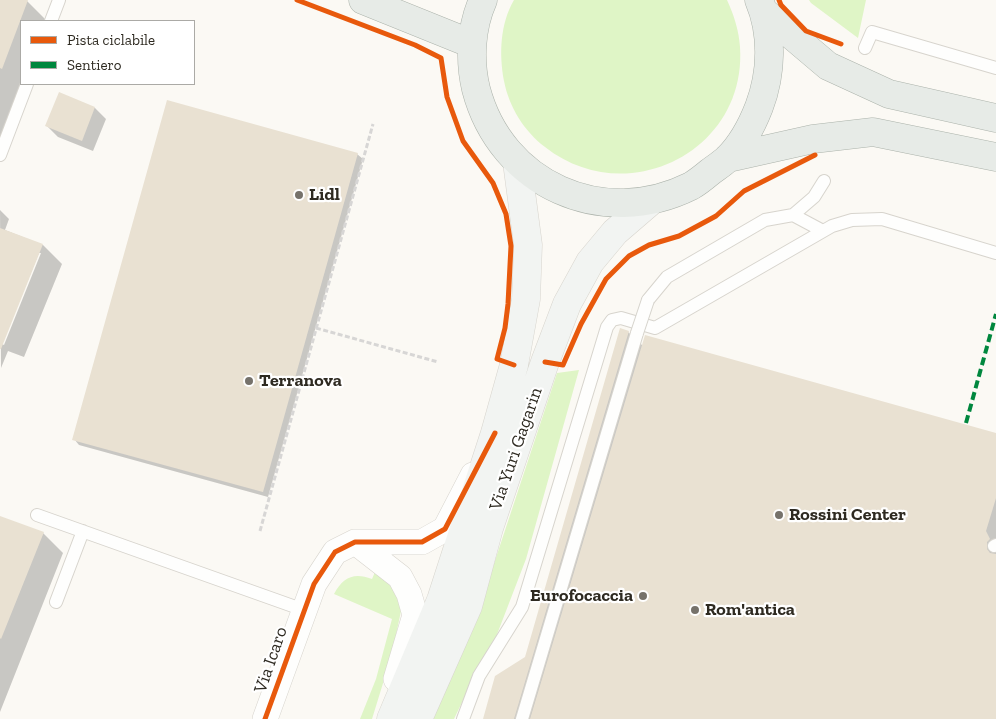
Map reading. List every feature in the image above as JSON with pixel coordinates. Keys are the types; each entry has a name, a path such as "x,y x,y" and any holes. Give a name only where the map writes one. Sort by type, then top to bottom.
{"main road":[{"path":"363,0 472,44"},
{"path":"483,0 478,9 472,44 473,76 481,108 496,137 516,162 546,184 579,198 615,204 651,201 692,185 728,158 751,127 766,89 770,50 761,6"},
{"path":"761,6 828,66 889,94 996,118"},
{"path":"728,158 813,139 872,132 996,157"},
{"name":"Via Yuri Gagarin","path":"396,708 441,600 495,433 514,366 526,299 528,245 516,162"},
{"name":"Via Yuri Gagarin","path":"418,719 468,606 492,519 545,362 567,304 590,262 615,232 651,201"}],"street":[{"name":"Via Yuri Gagarin","path":"356,542 422,542 445,529 495,433"},
{"name":"Via Yuri Gagarin","path":"356,542 400,577 410,594 415,615 395,682 396,708"},
{"name":"Via Icaro","path":"265,719 314,584 335,552 356,542"}],"lane":[{"path":"50,20 59,0"},
{"path":"865,48 872,32 996,68"},
{"path":"0,155 27,85"},
{"path":"522,719 648,300 667,277 765,220 793,215 814,197 824,181"},
{"path":"793,215 823,231"},
{"path":"463,719 479,676 522,607 606,327 612,320 621,318 655,328 832,226 852,220 882,219 996,253"},
{"path":"37,515 247,595 304,610"},
{"path":"56,602 83,531"}],"path":[{"path":"260,531 372,124"},
{"path":"316,328 438,362"}],"green space":[{"path":"514,0 727,0 736,23 740,47 737,84 724,116 703,142 676,160 644,171 611,173 577,165 545,147 530,134 518,118 506,91 501,50 503,29"},
{"path":"809,0 866,0 858,38 811,3"},
{"path":"579,370 526,559 496,637 454,719 430,719 478,612 557,373"},
{"path":"375,572 394,586 401,611 392,654 372,719 360,719 376,679 392,619 334,594 345,580 354,576 372,579"}],"building":[{"path":"0,0 28,0 2,69 0,68"},
{"path":"59,92 95,107 82,141 45,126"},
{"path":"167,100 358,153 263,492 72,440"},
{"path":"0,228 43,244 1,349 0,349"},
{"path":"620,328 629,331 514,719 483,719 495,676 525,657"},
{"name":"Rossini Center","path":"645,335 996,433 996,498 986,531 990,539 987,542 987,549 990,553 996,554 996,719 530,719"},
{"path":"0,516 44,532 1,639 0,638"}],"marked path":[{"path":"966,423 996,314"}],"cycle path":[{"path":"297,0 415,45 441,58 447,97 463,141 493,183 506,214 511,246 508,304 505,328 497,359 514,365"},
{"path":"779,0 781,5 806,31 841,44"},
{"path":"545,362 563,365 581,324 606,279 629,256 649,245 679,236 716,216 744,191 815,155"},
{"path":"265,719 314,584 335,552 355,542 422,542 445,529 495,433"}],"place":[{"name":"Lidl","path":"299,195"},
{"name":"Terranova","path":"249,381"},
{"name":"Rossini Center","path":"779,515"},
{"name":"Eurofocaccia","path":"643,596"},
{"name":"Rom'antica","path":"695,610"}]}
